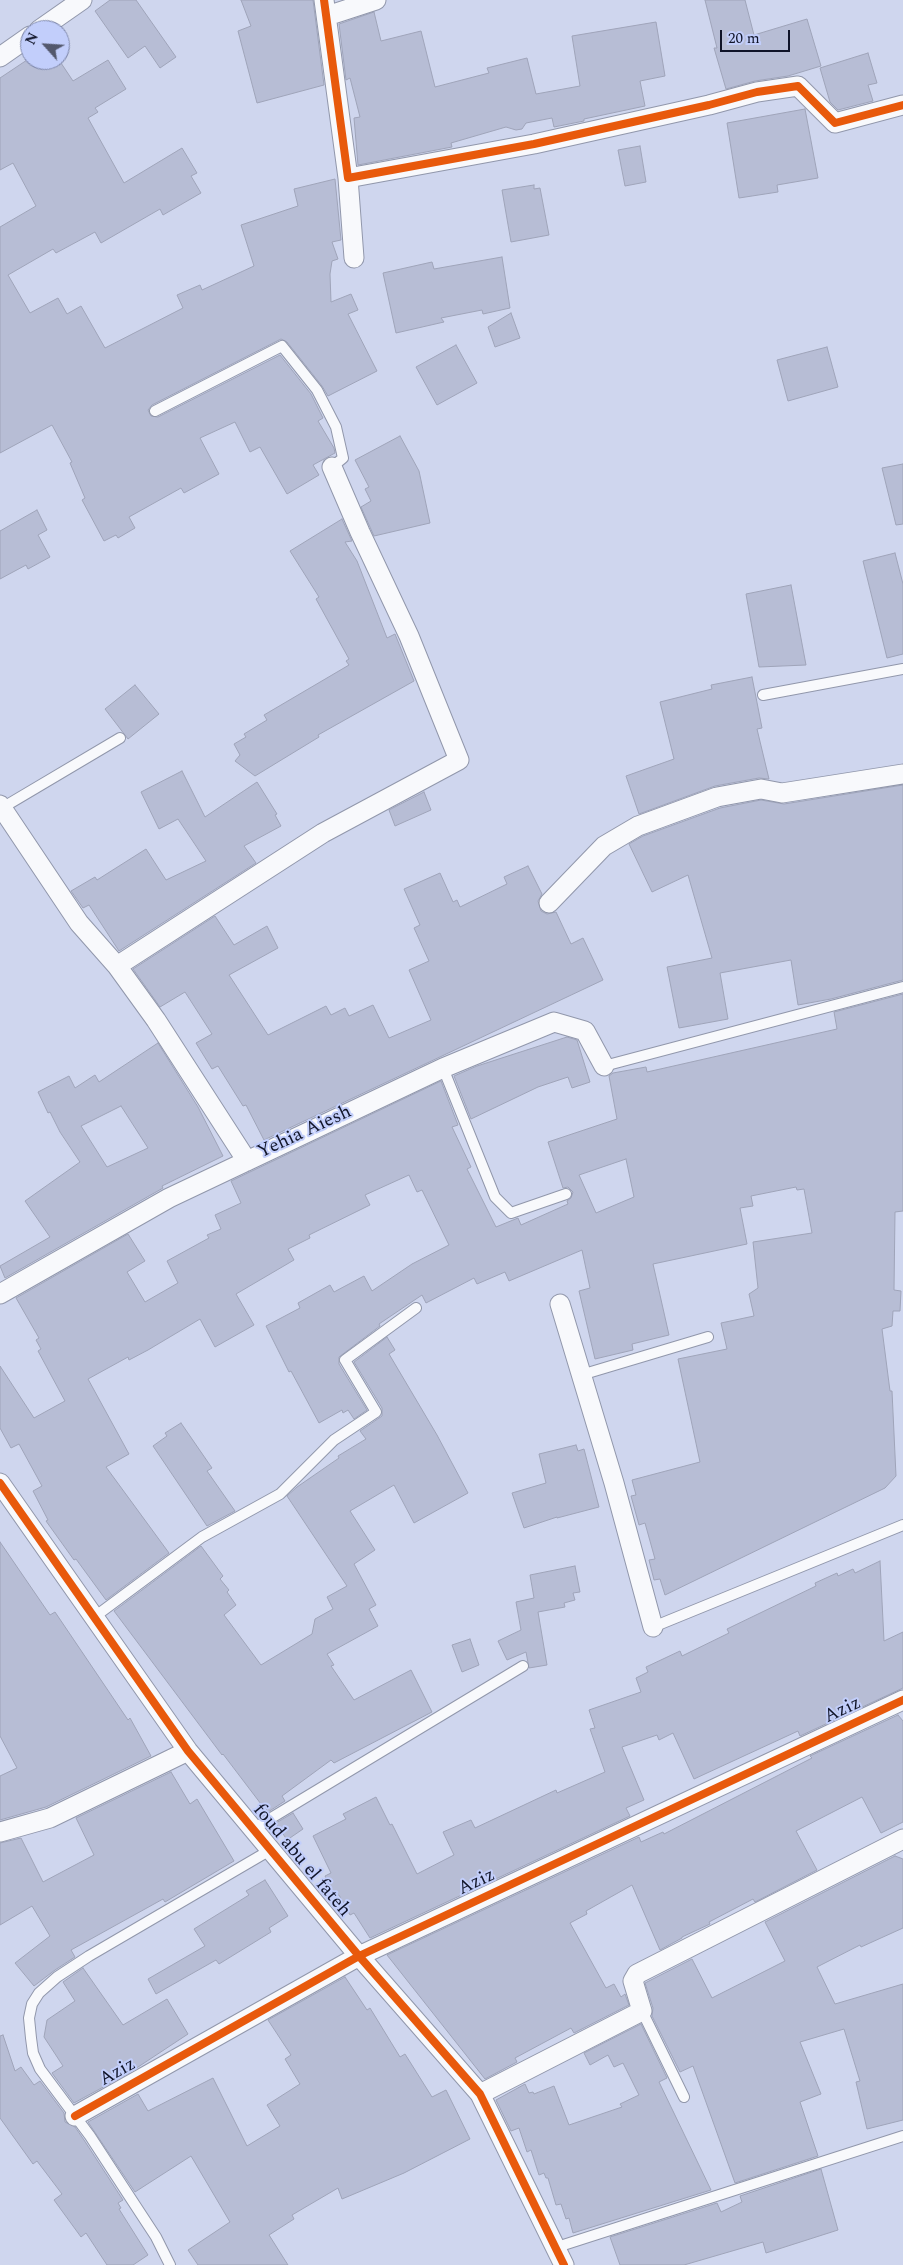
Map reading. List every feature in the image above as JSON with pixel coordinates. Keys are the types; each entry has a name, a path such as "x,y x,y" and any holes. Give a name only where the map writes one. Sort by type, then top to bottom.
{"street":[{"path":"53,20 82,0"},
{"path":"354,258 348,178 325,8 376,0"},
{"path":"0,57 20,43"},
{"path":"348,178 534,144 710,105 757,92 798,86 835,123 903,106"},
{"path":"117,966 323,833 459,760 409,636 332,467"},
{"path":"549,903 604,846 638,826 717,796 761,789 782,793 903,774"},
{"path":"1,807 79,923 117,966 156,1020 247,1161"},
{"name":"Yehia Aiesh","path":"0,1294 169,1198 443,1068 554,1022 585,1032 604,1066"},
{"path":"560,1304 614,1482 653,1626"},
{"name":"foud abu el fateh","path":"0,1483 188,1751 272,1849 359,1956 480,2094 564,2265"},
{"name":"Aziz","path":"75,2116 359,1956 903,1700"},
{"path":"0,1832 50,1818 188,1751"},
{"path":"480,2094 642,2012 633,1981 637,1974 903,1840"}],"lane":[{"path":"155,410 282,346 317,390 336,427 343,458 332,467"},
{"path":"763,695 903,669"},
{"path":"1,807 120,738"},
{"path":"604,1066 903,987"},
{"path":"443,1068 495,1198 511,1213 566,1194"},
{"path":"93,1618 202,1538 280,1494 334,1440 376,1412 346,1360 416,1308"},
{"path":"581,1375 708,1337"},
{"path":"653,1626 903,1525"},
{"path":"253,1829 523,1666"},
{"path":"170,2265 156,2237 75,2116 40,2069 33,2053 29,2018 32,2004 39,1993 57,1977 89,1956 272,1849"},
{"path":"642,2012 684,2097"},
{"path":"554,2248 903,2136"}],"building":[{"path":"110,0 136,0 176,57 160,68 145,46 128,58 95,11"},
{"path":"241,0 313,0 324,85 257,103 238,31 251,26"},
{"path":"705,0 745,0 754,35 807,19 821,66 788,76 755,81 726,89 714,48 717,48"},
{"path":"374,12 381,41 421,31 435,87 489,73 487,68 527,58 536,94 580,86 572,36 656,22 665,76 640,81 645,106 554,127 552,118 526,123 522,129 516,130 506,127 451,143 452,147 358,165 354,118 360,117 350,78 346,80 339,24"},
{"path":"868,53 877,83 868,85 873,101 838,110 830,102 820,68"},
{"path":"108,60 126,89 95,108 98,112 88,118 124,183 182,148 197,173 191,176 201,193 163,215 160,209 101,243 95,232 56,253 53,249 8,275 30,313 58,298 67,314 81,306 105,348 183,308 177,295 200,285 202,290 254,266 241,225 298,206 294,189 335,179 341,240 332,242 338,259 332,261 330,274 331,302 351,294 358,310 348,314 377,371 328,396 287,342 281,339 152,405 148,410 151,416 158,417 280,355 311,394 323,418 318,421 334,448 335,453 313,465 319,475 287,494 260,447 250,452 235,422 200,438 219,474 184,493 181,488 129,517 135,528 118,538 116,535 104,541 82,500 85,498 70,463 72,462 52,425 0,453 0,227 36,206 13,163 0,170 0,78 20,65 20,70 66,70 73,81"},
{"path":"805,109 818,178 777,185 778,192 739,198 727,123"},
{"path":"640,146 646,182 625,186 618,150"},
{"path":"534,185 534,189 540,188 549,235 511,242 502,190"},
{"path":"502,257 510,308 483,314 482,310 441,318 444,322 396,333 383,273 432,262 434,269"},
{"path":"511,313 520,338 495,347 488,327"},
{"path":"456,345 477,383 437,405 416,367"},
{"path":"827,347 838,387 788,401 777,360"},
{"path":"400,436 419,471 430,523 374,536 361,507 371,501 365,489 369,487 355,460"},
{"path":"903,464 903,524 896,525 882,468"},
{"path":"37,510 47,530 38,535 50,557 28,569 26,565 0,579 0,531"},
{"path":"342,519 352,541 345,542 357,561 387,638 395,634 414,681 318,735 319,737 255,776 235,761 240,755 234,744 246,737 244,734 267,720 264,715 349,665 346,661 349,659 316,599 319,597 290,551"},
{"path":"895,553 903,584 903,654 887,658 863,561"},
{"path":"791,585 806,665 759,667 746,594"},
{"path":"752,677 762,728 757,729 769,779 759,778 715,786 639,814 626,776 674,759 660,702 712,689 711,685"},
{"path":"135,685 159,714 128,739 105,709"},
{"path":"182,771 205,817 257,782 277,814 275,815 281,826 244,846 256,863 119,951 89,905 83,908 71,891 95,877 97,880 146,849 166,880 206,861 178,819 159,829 141,792"},
{"path":"903,785 903,980 831,999 798,1005 791,960 720,973 728,1019 679,1028 667,967 712,958 688,875 652,892 629,844 643,836 720,808 761,800 784,804"},
{"path":"424,792 431,810 395,826 389,810"},
{"path":"528,866 542,894 538,901 541,911 547,914 556,912 571,944 583,938 603,980 264,1140 246,1105 243,1106 218,1066 212,1069 196,1043 212,1034 185,992 160,1007 133,969 215,916 234,945 267,926 278,948 229,975 268,1035 326,1006 331,1015 345,1008 349,1016 373,1005 389,1038 431,1020 409,970 429,961 414,928 420,925 404,889 440,873 453,902 457,900 460,907 507,884 504,877"},
{"path":"903,994 903,1211 895,1212 894,1290 901,1291 900,1311 893,1311 892,1326 882,1329 890,1391 892,1391 896,1476 885,1488 665,1595 660,1579 654,1580 649,1560 655,1559 645,1523 639,1525 631,1496 636,1495 632,1480 700,1462 678,1359 727,1349 721,1323 754,1316 749,1294 758,1288 753,1242 812,1233 804,1189 797,1190 796,1187 751,1196 753,1206 740,1208 747,1244 653,1264 669,1335 632,1344 633,1350 595,1359 579,1291 590,1288 582,1250 509,1281 505,1272 477,1284 474,1278 426,1303 422,1295 379,1324 380,1326 339,1357 339,1364 367,1410 354,1419 348,1410 343,1413 342,1410 319,1423 291,1371 289,1372 266,1326 300,1308 298,1303 330,1285 334,1292 364,1276 372,1291 412,1264 449,1245 422,1190 417,1192 409,1175 365,1195 370,1205 309,1235 310,1238 288,1249 294,1260 236,1294 254,1325 215,1347 200,1319 148,1350 129,1360 128,1357 88,1379 129,1454 106,1467 169,1553 106,1600 46,1521 48,1520 33,1491 42,1486 19,1444 11,1448 0,1428 0,1366 34,1418 65,1401 38,1351 41,1349 36,1340 39,1338 16,1298 128,1234 145,1261 127,1272 145,1302 178,1283 167,1261 209,1238 207,1235 221,1229 215,1215 241,1203 231,1181 441,1081 458,1125 452,1127 471,1167 467,1169 496,1227 518,1218 521,1225 568,1204 567,1201 571,1198 573,1192 568,1187 563,1188 548,1142 617,1119 609,1076 613,1073 646,1067 647,1072 837,1029 834,1012","holes":["626,1159 634,1197 596,1213 579,1175"]},
{"path":"567,1037 577,1040 590,1082 572,1088 568,1077 538,1087 471,1119 454,1076 477,1066"},
{"path":"158,1043 198,1107 223,1156 162,1186 163,1188 5,1278 0,1266 50,1237 25,1201 80,1162 60,1132 50,1112 48,1113 38,1092 69,1076 75,1088 95,1075 99,1082","holes":["121,1106 148,1148 107,1167 81,1126"]},
{"path":"387,1337 395,1350 389,1354 437,1435 468,1493 414,1523 394,1485 350,1511 375,1550 354,1564 376,1605 369,1609 378,1626 327,1654 334,1665 331,1666 354,1700 411,1670 432,1712 334,1763 331,1760 282,1796 285,1801 268,1812 222,1755 114,1611 201,1546 223,1576 220,1579 229,1590 227,1592 236,1605 224,1615 261,1665 312,1634 315,1619 333,1609 327,1597 347,1586 287,1496 339,1458 338,1456 366,1439 360,1431 382,1416 382,1408 354,1362"},
{"path":"181,1423 212,1468 207,1471 235,1511 207,1526 153,1446 167,1436 165,1433"},
{"path":"576,1445 578,1451 584,1449 599,1507 557,1517 524,1528 512,1493 546,1483 539,1454"},
{"path":"0,1542 50,1615 55,1612 128,1720 130,1718 151,1756 46,1807 0,1820 0,1776 17,1768 0,1736"},
{"path":"880,1561 884,1641 903,1632 903,1688 800,1736 798,1731 694,1779 673,1733 659,1740 657,1735 622,1747 644,1800 626,1808 630,1816 370,1938 354,1913 350,1915 339,1895 335,1897 325,1876 331,1873 313,1836 346,1819 343,1814 376,1797 417,1874 454,1855 443,1832 471,1820 475,1828 556,1790 557,1793 605,1772 590,1729 595,1728 589,1710 641,1692 636,1678 648,1672 646,1667 680,1651 682,1656 729,1633 727,1629 816,1586 815,1583 837,1573 838,1576 853,1569 855,1573"},
{"path":"575,1566 580,1592 573,1593 575,1600 564,1603 565,1607 538,1612 547,1665 529,1668 526,1652 507,1660 498,1641 521,1630 516,1602 534,1598 530,1575"},
{"path":"470,1639 479,1665 462,1672 452,1645"},
{"path":"898,1715 903,1721 903,1822 881,1833 862,1797 796,1831 817,1870 755,1902 753,1899 660,1950 632,1885 586,1911 587,1914 570,1923 606,1988 614,1984 621,1997 625,1994 629,2005 574,2033 571,2028 515,2058 517,2062 485,2079 387,1955 639,1837 641,1842 663,1832 664,1834 812,1758 810,1756"},
{"path":"171,1772 190,1804 197,1799 234,1861 165,1902 163,1899 71,1950 75,1957 34,1986 15,1963 50,1936 32,1906 0,1925 0,1843 21,1838 43,1882 94,1855 76,1818"},
{"path":"293,1813 303,1829 287,1840 276,1823"},
{"path":"895,1856 903,1859 903,1928 861,1947 860,1945 817,1967 835,2004 903,1984 903,2120 867,2129 856,2082 860,2081 844,2029 800,2042 821,2094 800,2102 818,2156 735,2183 693,2066 680,2072 652,2016 653,2008 645,1983 692,1959 712,1998 785,1961 765,1922"},
{"path":"265,1880 288,1916 269,1928 271,1932 219,1964 216,1960 156,1994 148,1979 205,1946 194,1929 249,1895 246,1891"},
{"path":"83,1968 123,2025 167,1999 188,2034 129,2073 74,2103 52,2073 63,2066 44,2037 47,2020 75,2001 63,1982"},
{"path":"345,1977 367,2010 370,2008 400,2057 405,2054 432,2097 446,2090 470,2139 404,2173 342,2199 338,2188 292,2215 294,2219 269,2235 288,2265 198,2265 188,2250 230,2222 191,2156 135,2192 88,2122 138,2094 148,2111 213,2078 247,2146 280,2126 267,2105 300,2084 285,2059 291,2055 268,2020"},
{"path":"641,2024 667,2078 659,2082 711,2190 573,2233 569,2218 566,2219 561,2204 556,2205 548,2178 546,2178 544,2173 539,2175 531,2150 527,2152 519,2128 511,2131 496,2100 525,2084 529,2093 533,2092 534,2094 554,2086 569,2125 622,2107 620,2104 639,2095 623,2063 614,2067 608,2055 590,2065 584,2053"},
{"path":"3,2035 15,2071 21,2067 34,2085 40,2081 64,2113 65,2122 75,2127 123,2200 118,2203 121,2208 119,2209 148,2255 133,2265 107,2265 86,2233 81,2237 54,2200 62,2194 37,2161 33,2164 0,2118 0,2036"},
{"path":"821,2169 838,2230 766,2253 763,2242 684,2265 620,2265 610,2237 717,2203 721,2212 742,2202 740,2196"}],"cycle path":[{"path":"324,0 348,178 534,144 709,105 757,92 798,86 835,123 903,105"},
{"path":"0,1483 188,1751 359,1956 480,2094 564,2265"},
{"path":"75,2116 359,1956 903,1700"}]}
